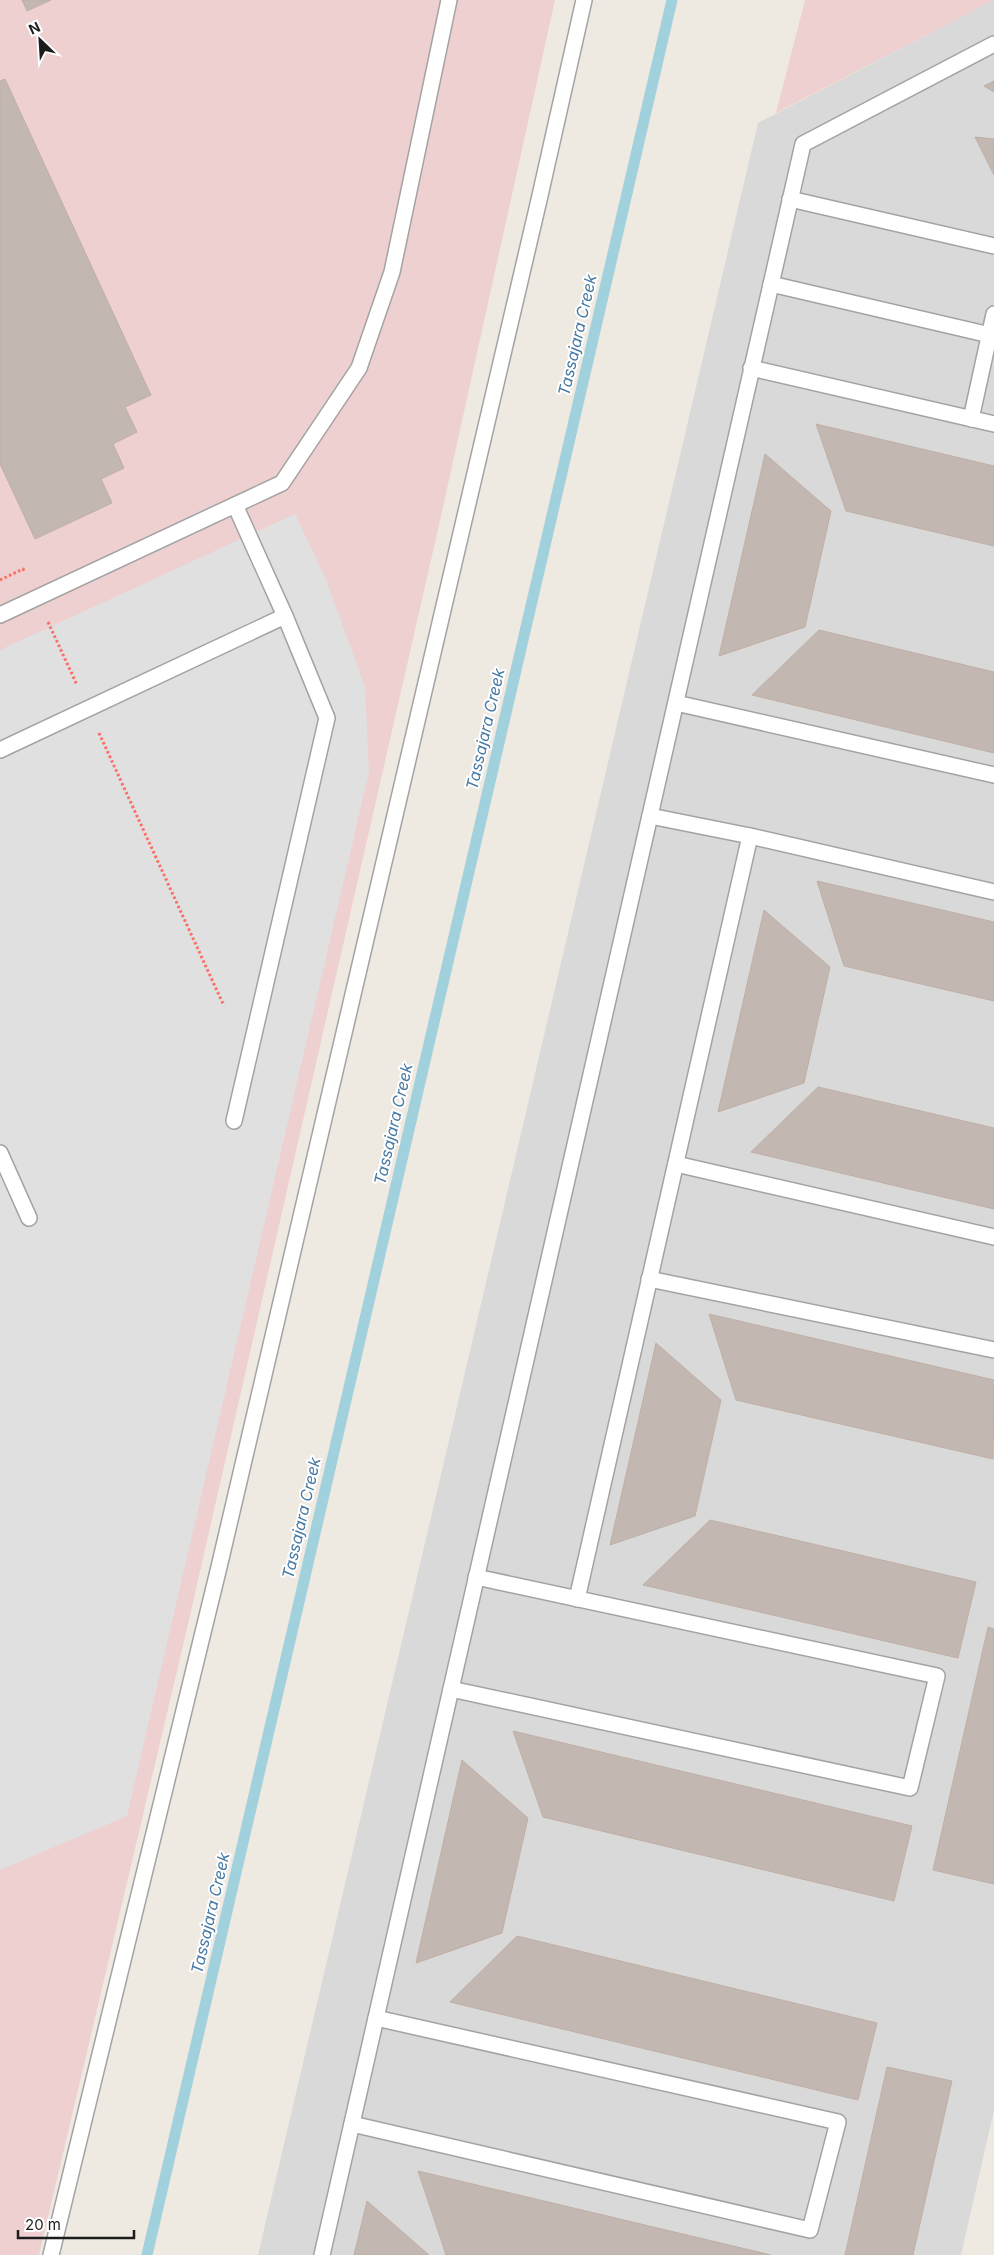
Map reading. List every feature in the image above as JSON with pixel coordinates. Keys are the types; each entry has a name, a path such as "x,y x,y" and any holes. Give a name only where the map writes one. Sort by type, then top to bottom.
{"lane":[{"path":"0,615 282,483 359,368 392,272 449,0"},
{"path":"51,2255 219,1567 584,0"},
{"path":"322,2255 803,144 994,44"},
{"path":"790,199 994,246"},
{"path":"771,284 992,335"},
{"path":"971,419 992,335 994,314"},
{"path":"752,368 994,424"},
{"path":"234,1120 327,718 285,616 235,505"},
{"path":"0,750 285,616"},
{"path":"676,702 994,774"},
{"path":"650,816 750,836 994,892"},
{"path":"577,1599 750,836"},
{"path":"0,1153 30,1218"},
{"path":"676,1164 994,1237"},
{"path":"649,1278 994,1350"},
{"path":"451,1689 910,1788 937,1676 476,1577"},
{"path":"352,2124 810,2230 838,2122 376,2018"}],"path":[{"path":"0,580 23,569 224,1006"}],"shaded area":[{"path":"0,0 555,0 439,525 185,1637 39,2255 0,2255"},
{"path":"805,0 994,0 776,113"},
{"path":"994,0 994,2110 961,2255 258,2255 758,123"},
{"path":"295,514 325,577 365,687 369,772 127,1816 0,1870 0,650"}],"building":[{"path":"22,0 51,0 27,11"},
{"path":"5,79 151,395 125,407 137,432 113,444 124,468 101,479 112,503 35,539 0,464 0,81"},
{"path":"994,81 994,92 984,86"},
{"path":"975,137 994,139 994,175"},
{"path":"816,424 994,466 994,546 846,511"},
{"path":"765,454 831,511 805,627 719,656"},
{"path":"819,630 994,672 994,753 752,695"},
{"path":"817,881 994,922 994,1001 844,966"},
{"path":"764,910 830,967 804,1083 718,1112"},
{"path":"818,1087 994,1128 994,1209 751,1152"},
{"path":"709,1314 994,1380 993,1459 736,1400"},
{"path":"656,1343 721,1400 695,1516 610,1545"},
{"path":"710,1520 976,1582 958,1658 643,1585"},
{"path":"988,1627 994,1629 994,1884 933,1870"},
{"path":"513,1731 912,1826 894,1901 543,1817"},
{"path":"462,1760 528,1818 502,1933 416,1963"},
{"path":"517,1936 877,2023 858,2100 450,2002"},
{"path":"887,2067 952,2081 913,2255 845,2255"},
{"path":"418,2171 771,2255 446,2255"},
{"path":"367,2201 429,2255 354,2255"}],"waterway":[{"name":"Tassajara Creek","path":"147,2255 672,0"}]}
